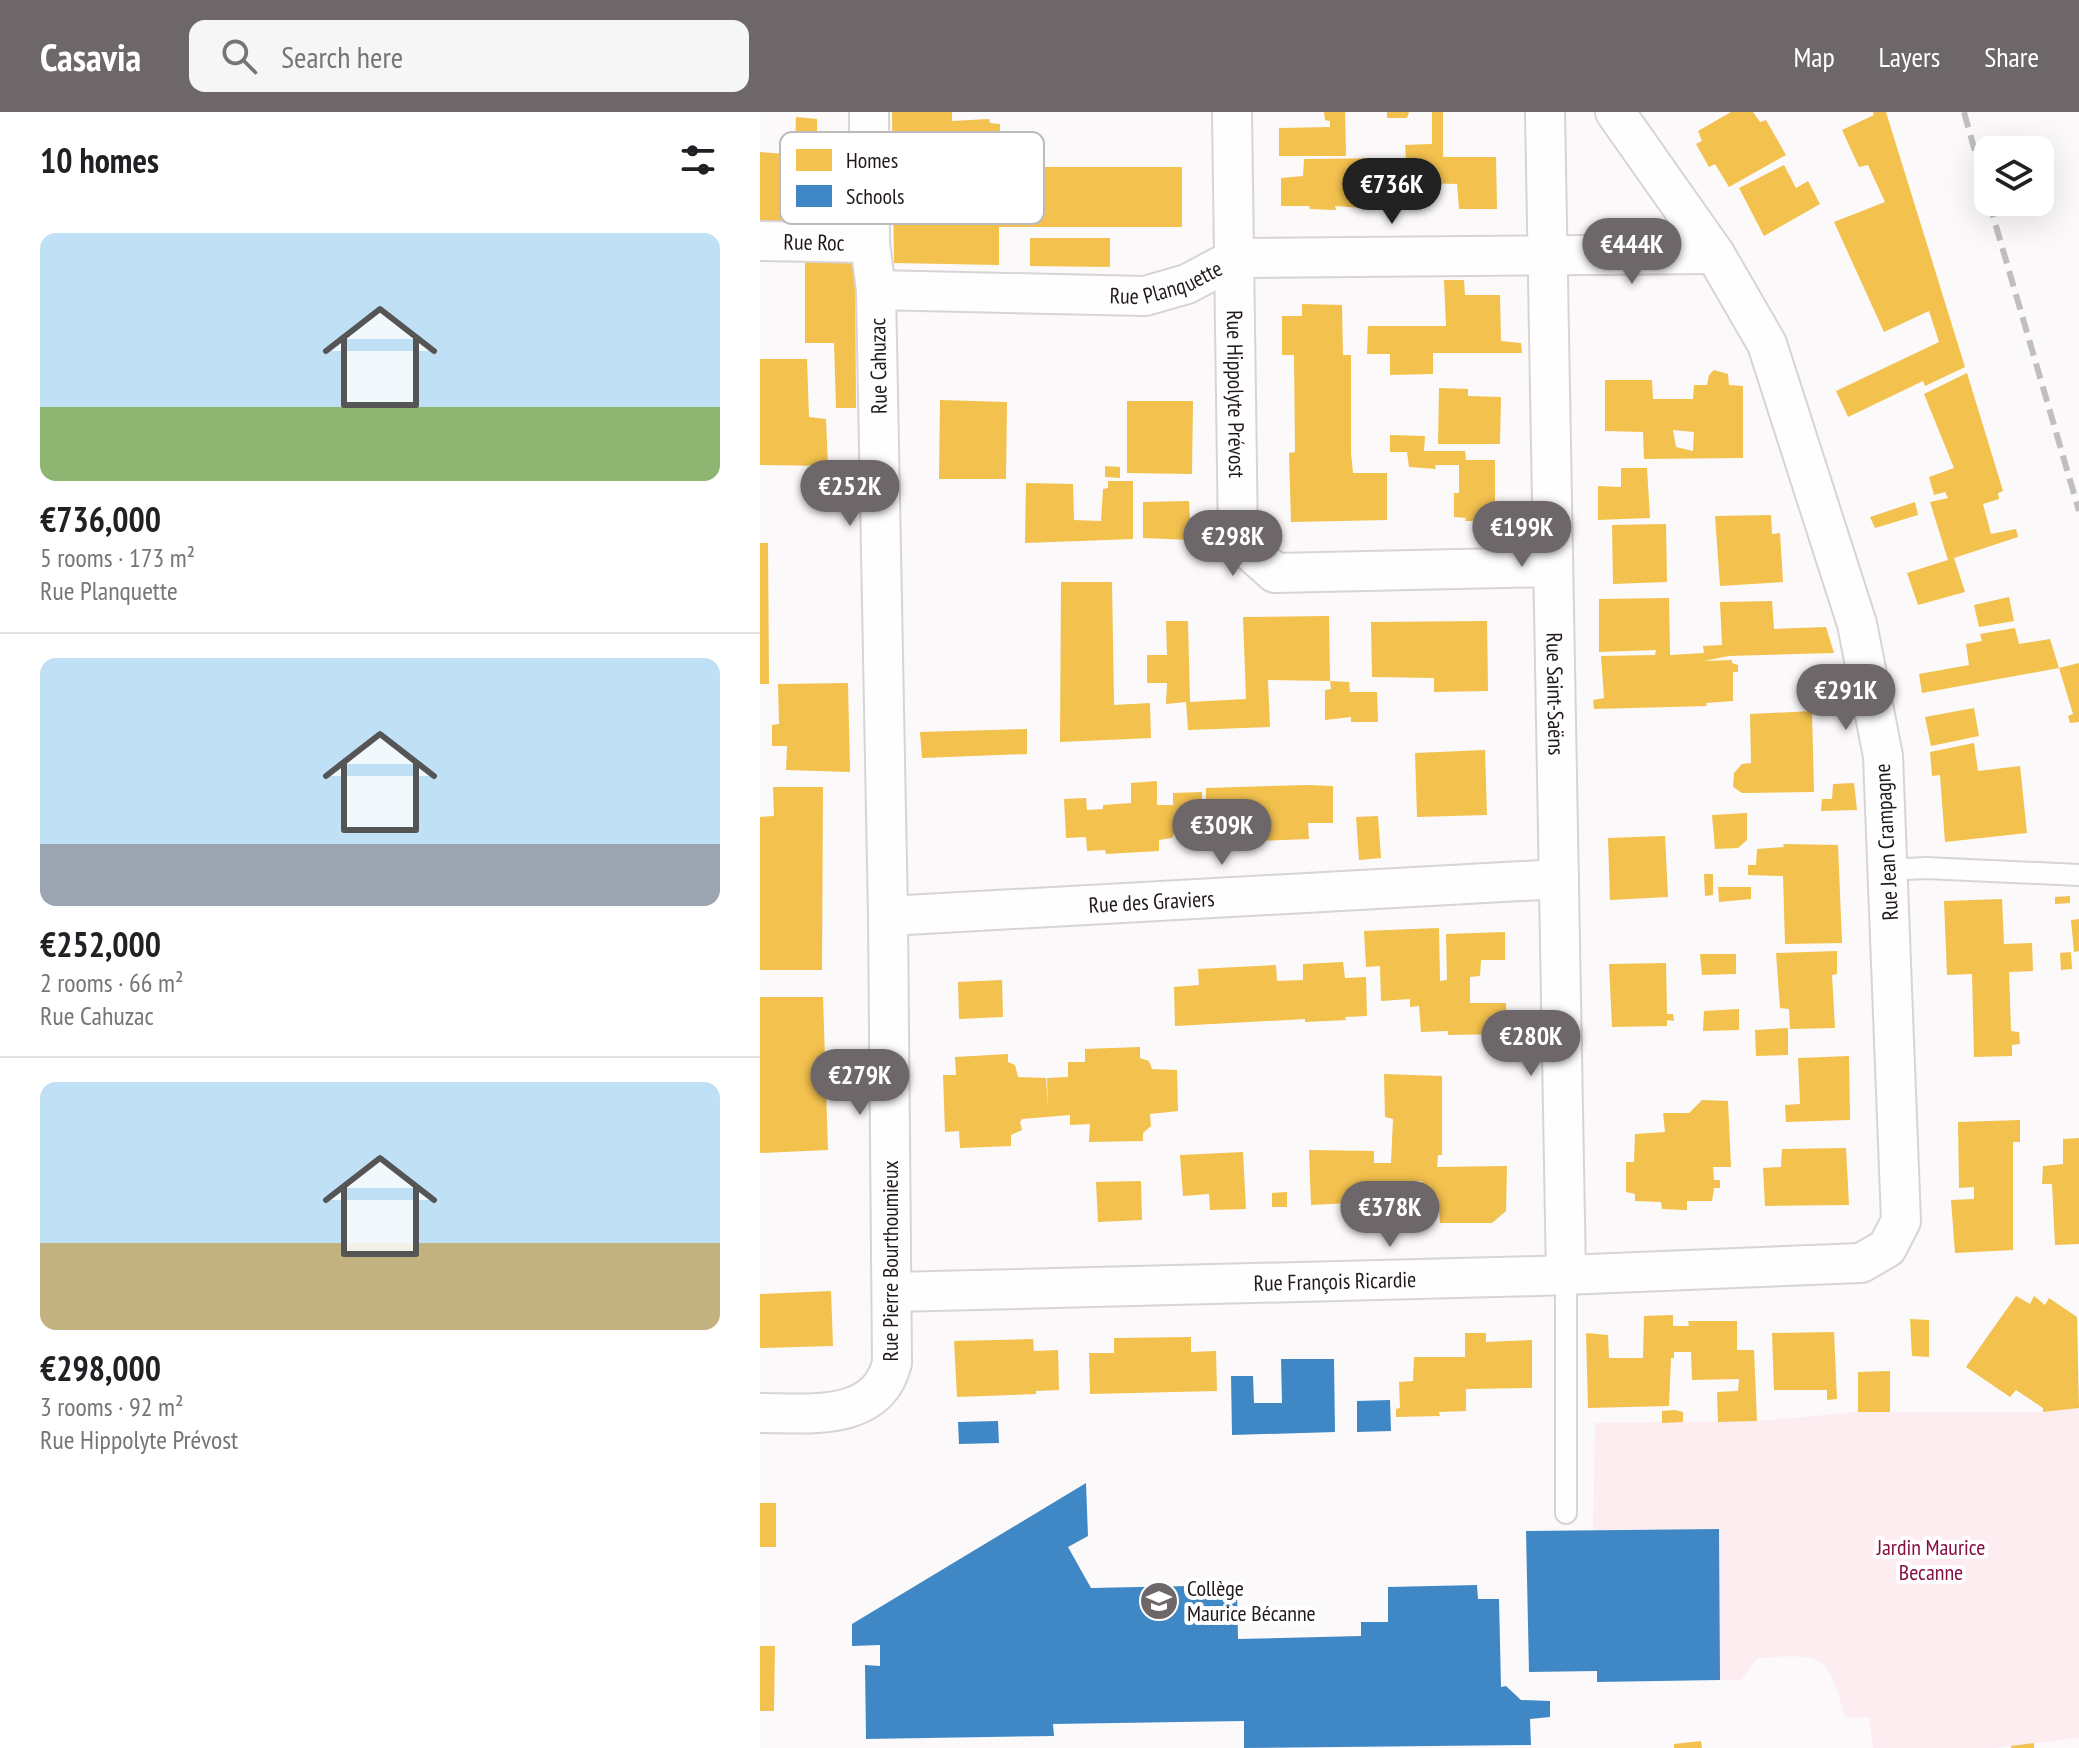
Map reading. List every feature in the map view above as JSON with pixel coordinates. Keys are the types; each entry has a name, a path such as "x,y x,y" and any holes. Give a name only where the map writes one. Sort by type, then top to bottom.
{"street":[{"name":"Rue Cahuzac","path":"869,112 869,132"},
{"name":"Rue Hippolyte Prévost","path":"1232,112 1238,540 1275,573 1553,567"},
{"name":"Rue Saint-Saëns","path":"1545,112 1566,1275"},
{"name":"Rue Jean Crampagne","path":"1615,112 1715,254 1767,344 1857,624 1883,756 1901,1221"},
{"name":"Rue Cahuzac","path":"870,224 876,290 885,764"},
{"name":"Rue Roc","path":"760,241 870,243"},
{"name":"Rue Planquette","path":"876,290 1145,296 1187,284 1236,258 1715,254"},
{"name":"Rue Pierre Bourthoumieux","path":"760,1413 836,1413 866,1401 888,1379 890,1371 893,1292 885,764"},
{"name":"Rue des Graviers","path":"888,916 1559,879"},
{"name":"Rue François Ricardie","path":"893,1292 1566,1275 1861,1263 1887,1248 1901,1221"}],"lane":[{"path":"1887,870 1926,868 2079,875"},
{"path":"1566,1275 1566,1513"}],"green space":[{"name":"Jardin Maurice Becanne","path":"2079,1408 2079,1738 1995,1748 1873,1748 1869,1717 1845,1717 1834,1680 1819,1662 1796,1657 1758,1658 1741,1680 1720,1680 1719,1529 1593,1530 1595,1423 1757,1421 1858,1412 2043,1412"}],"building: Homes":[{"path":"892,112 952,112 952,121 989,119 990,123 1000,124 1000,132 892,132"},
{"path":"1324,112 1345,112 1346,156 1279,156 1279,128 1330,127"},
{"path":"1387,112 1409,112 1407,118 1387,118"},
{"path":"1432,112 1443,112 1443,157 1496,157 1497,209 1459,209 1457,184 1422,183 1420,158 1406,158 1405,145 1432,144"},
{"path":"1731,112 1753,112 1760,122 1766,120 1786,155 1729,187 1715,164 1709,167 1696,144 1702,141 1698,131"},
{"path":"1873,112 1886,112 1965,367 1925,386 1923,381 1848,417 1836,391 1939,342 1929,311 1884,332 1834,222 1885,202 1868,165 1859,167 1842,130 1874,115"},
{"path":"796,117 817,119 817,132 796,132"},
{"path":"760,152 780,154 780,224 760,223"},
{"path":"1389,158 1389,210 1281,206 1281,178 1303,176 1304,159"},
{"path":"1784,165 1796,188 1808,181 1820,204 1764,236 1739,188"},
{"path":"1044,167 1182,167 1182,227 999,227 999,265 894,263 893,224 1044,224"},
{"path":"791,224 853,224 853,226"},
{"path":"1030,238 1110,238 1110,267 1030,266"},
{"path":"805,260 855,261 856,408 836,408 834,343 805,343"},
{"path":"1444,280 1464,280 1465,295 1500,295 1501,341 1521,343 1522,353 1433,353 1433,374 1390,375 1390,354 1367,354 1368,326 1446,326"},
{"path":"1302,304 1342,305 1343,355 1351,355 1353,473 1387,473 1387,520 1291,522 1289,453 1295,452 1294,355 1282,355 1282,316 1302,316"},
{"path":"760,359 807,359 809,417 826,419 828,466 760,465"},
{"path":"1714,370 1728,374 1729,385 1743,386 1743,458 1644,459 1643,432 1605,431 1605,380 1652,380 1653,399 1693,399 1694,385 1707,385 1709,375","holes":["1673,430 1694,432 1693,451 1676,447"]},
{"path":"1967,373 2003,491 1998,493 1999,499 1983,504 1991,534 2016,529 2018,537 1954,558 1965,592 1918,605 1907,573 1948,560 1930,502 1948,498 1945,492 1934,495 1929,477 1954,468 1924,394"},
{"path":"1439,388 1468,389 1468,396 1501,397 1500,444 1438,444"},
{"path":"940,400 1007,402 1006,479 939,479"},
{"path":"1127,401 1193,401 1192,474 1127,473"},
{"path":"1390,435 1425,436 1424,451 1465,451 1466,460 1495,460 1495,521 1465,521 1466,518 1454,517 1454,493 1459,493 1459,465 1435,465 1436,469 1409,467 1407,452 1390,452"},
{"path":"1105,466 1120,467 1120,478 1105,477"},
{"path":"1621,468 1647,468 1650,518 1598,520 1598,486 1621,487"},
{"path":"1108,481 1133,481 1133,539 1025,543 1026,483 1073,484 1074,520 1101,521 1103,489 1108,488"},
{"path":"1189,501 1191,540 1143,538 1143,502"},
{"path":"1915,502 1918,515 1875,528 1870,517"},
{"path":"1771,515 1772,534 1780,533 1783,582 1720,586 1715,516"},
{"path":"1666,524 1667,582 1613,584 1612,525"},
{"path":"760,543 768,543 769,684 760,684"},
{"path":"1061,582 1112,582 1114,705 1150,703 1151,738 1060,742"},
{"path":"2009,597 2014,621 1979,627 1974,605"},
{"path":"1669,598 1670,655 1704,653 1703,646 1722,645 1720,602 1772,601 1774,629 1826,627 1834,653 1729,656 1704,661 1732,660 1738,665 1738,672 1733,672 1733,701 1706,703 1707,706 1594,709 1593,700 1604,698 1601,656 1655,655 1656,650 1599,652 1599,599"},
{"path":"1329,616 1330,681 1268,680 1270,727 1188,730 1186,702 1166,704 1167,683 1147,683 1147,655 1167,655 1166,621 1188,621 1190,702 1246,699 1243,617"},
{"path":"1487,621 1488,691 1434,692 1434,678 1372,677 1371,622"},
{"path":"2015,628 2019,644 2050,639 2059,668 1922,693 1919,674 1969,665 1966,644 1982,641 1980,634"},
{"path":"2079,663 2079,722 2070,723 2068,716 2073,714 2059,668"},
{"path":"1330,681 1349,682 1350,692 1377,692 1378,722 1351,722 1351,717 1325,720 1325,690 1331,689"},
{"path":"848,683 850,772 786,770 787,746 772,746 772,725 779,724 778,684"},
{"path":"1974,708 1979,736 1931,746 1925,717"},
{"path":"1812,711 1814,792 1742,793 1733,787 1734,773 1742,764 1751,763 1750,714"},
{"path":"1027,729 1027,754 922,758 920,732"},
{"path":"1974,743 1978,771 2020,766 2027,833 1945,842 1940,775 1932,776 1930,752"},
{"path":"1485,750 1487,815 1417,817 1415,753"},
{"path":"1157,781 1157,805 1173,805 1173,793 1202,792 1203,829 1176,830 1172,838 1159,840 1159,851 1106,854 1105,850 1087,851 1086,837 1066,838 1064,799 1086,798 1087,810 1103,809 1103,805 1131,803 1131,783"},
{"path":"1854,783 1857,810 1821,811 1822,799 1832,799 1833,784"},
{"path":"1333,786 1333,823 1308,823 1309,839 1231,842 1230,826 1206,826 1206,788"},
{"path":"773,787 823,787 822,970 760,970 760,817 774,816"},
{"path":"1747,813 1747,840 1738,848 1715,849 1712,815"},
{"path":"1378,816 1381,858 1359,860 1356,817"},
{"path":"1665,836 1668,897 1610,900 1608,838"},
{"path":"1783,844 1838,845 1842,943 1785,944 1783,876 1748,875 1748,865 1756,865 1757,849 1784,847"},
{"path":"1704,874 1713,874 1713,895 1705,896"},
{"path":"1718,887 1751,887 1751,899 1719,902"},
{"path":"2070,896 2070,903 2055,904 2055,897"},
{"path":"2002,899 2004,944 2032,943 2033,971 2009,972 2011,1031 2019,1032 2020,1044 2012,1045 2012,1056 1974,1057 1972,974 1947,975 1944,901"},
{"path":"2079,919 2079,951 2074,952 2071,920"},
{"path":"1439,928 1440,981 1447,980 1446,934 1505,932 1505,960 1481,960 1480,976 1470,977 1470,1003 1506,1003 1507,1034 1421,1032 1419,1006 1410,1007 1410,999 1381,1001 1380,966 1366,967 1364,931"},
{"path":"1837,951 1837,974 1832,975 1835,1028 1790,1029 1789,1009 1780,1008 1776,953"},
{"path":"2071,952 2072,969 2061,970 2060,953"},
{"path":"1700,954 1736,954 1736,974 1702,975"},
{"path":"1343,962 1345,978 1366,977 1367,1016 1345,1017 1346,1020 1305,1022 1305,1019 1175,1026 1174,987 1199,985 1198,969 1276,965 1277,981 1303,980 1303,964"},
{"path":"1666,963 1667,1014 1673,1014 1674,1021 1667,1020 1667,1026 1612,1027 1609,964"},
{"path":"1002,980 1003,1017 959,1019 958,982"},
{"path":"760,997 823,997 828,1150 760,1153"},
{"path":"1739,1009 1739,1030 1703,1031 1704,1011"},
{"path":"1788,1028 1788,1055 1756,1056 1755,1030"},
{"path":"1140,1047 1140,1058 1149,1061 1152,1069 1177,1070 1178,1111 1150,1114 1151,1126 1143,1133 1143,1141 1089,1142 1090,1124 1070,1125 1070,1115 1022,1119 1022,1130 1011,1135 1011,1146 960,1148 959,1131 945,1132 943,1075 956,1075 955,1057 1008,1054 1008,1062 1015,1065 1018,1077 1046,1078 1048,1109 1047,1078 1068,1077 1068,1062 1085,1062 1085,1049"},
{"path":"1849,1056 1850,1120 1786,1122 1785,1105 1800,1104 1798,1058"},
{"path":"1384,1074 1442,1076 1442,1155 1438,1155 1437,1167 1507,1166 1506,1211 1492,1223 1440,1223 1438,1196 1423,1196 1422,1181 1403,1181 1404,1217 1413,1217 1413,1232 1377,1232 1375,1187 1352,1188 1352,1203 1311,1205 1309,1150 1374,1151 1374,1163 1391,1163 1393,1119 1385,1117"},
{"path":"1702,1100 1728,1101 1731,1167 1713,1167 1714,1180 1720,1180 1720,1188 1714,1188 1712,1201 1687,1201 1687,1210 1662,1209 1661,1202 1635,1201 1635,1194 1626,1192 1626,1162 1634,1162 1635,1134 1665,1132 1663,1113 1689,1113"},
{"path":"2020,1120 2020,1142 2013,1142 2013,1250 1955,1253 1951,1200 1974,1199 1974,1187 1959,1188 1958,1122"},
{"path":"2079,1138 2079,1244 2055,1245 2052,1184 2042,1184 2043,1166 2063,1164 2063,1139"},
{"path":"1846,1148 1849,1205 1765,1206 1763,1168 1781,1167 1782,1149"},
{"path":"1243,1152 1246,1209 1210,1210 1209,1194 1183,1196 1180,1155"},
{"path":"1141,1181 1142,1220 1098,1222 1096,1182"},
{"path":"1287,1192 1287,1207 1272,1207 1272,1193"},
{"path":"831,1291 833,1346 760,1348 760,1294"},
{"path":"2016,1296 2030,1304 2034,1296 2045,1305 2049,1298 2077,1317 2079,1408 2043,1412 2043,1408 2016,1390 2010,1397 1966,1367"},
{"path":"1673,1315 1673,1326 1689,1326 1688,1321 1737,1321 1737,1350 1754,1350 1757,1421 1718,1422 1717,1392 1738,1391 1739,1379 1692,1380 1691,1352 1674,1352 1674,1358 1671,1358 1669,1406 1588,1408 1586,1333 1608,1335 1609,1358 1643,1358 1644,1316"},
{"path":"1910,1319 1929,1320 1929,1357 1912,1356"},
{"path":"1834,1332 1837,1399 1827,1400 1827,1390 1774,1390 1772,1333"},
{"path":"1465,1333 1486,1333 1486,1342 1532,1340 1532,1388 1466,1389 1466,1411 1439,1412 1440,1416 1396,1417 1396,1409 1400,1408 1399,1382 1413,1381 1414,1357 1465,1357"},
{"path":"1191,1337 1191,1352 1216,1351 1217,1391 1090,1394 1089,1353 1114,1353 1114,1338"},
{"path":"1033,1339 1034,1351 1058,1350 1059,1390 1036,1391 1036,1394 957,1397 954,1341"},
{"path":"1890,1371 1890,1412 1858,1412 1858,1372"},
{"path":"1662,1411 1683,1412 1683,1422 1662,1423"},
{"path":"760,1503 776,1503 776,1547 760,1547"},
{"path":"760,1646 775,1646 774,1711 760,1711"},
{"path":"1701,1741 1702,1748 1674,1748 1674,1744"},
{"path":"2034,1743 2034,1748 2011,1748 2011,1746"}],"building: Schools":[{"path":"1281,1359 1334,1359 1335,1432 1232,1435 1231,1376 1253,1376 1254,1403 1282,1403"},
{"path":"1390,1400 1391,1431 1357,1432 1357,1401"},
{"path":"998,1421 999,1443 959,1444 958,1422"},
{"path":"1086,1483 1088,1536 1068,1547 1091,1588 1237,1585 1238,1639 1361,1636 1361,1622 1388,1622 1388,1587 1477,1585 1478,1599 1499,1599 1501,1687 1506,1686 1521,1700 1550,1701 1550,1717 1530,1719 1531,1745 1244,1748 1244,1721 1053,1724 1054,1736 866,1739 865,1665 880,1666 880,1645 852,1646 852,1624"},
{"path":"1719,1529 1720,1680 1597,1682 1597,1671 1529,1672 1526,1531"}],"railway":[{"path":"1964,112 1974,148"},
{"path":"1993,216 2079,511"}],"place":[{"name":"Collège Maurice Bécanne","path":"1159,1601"}]}
